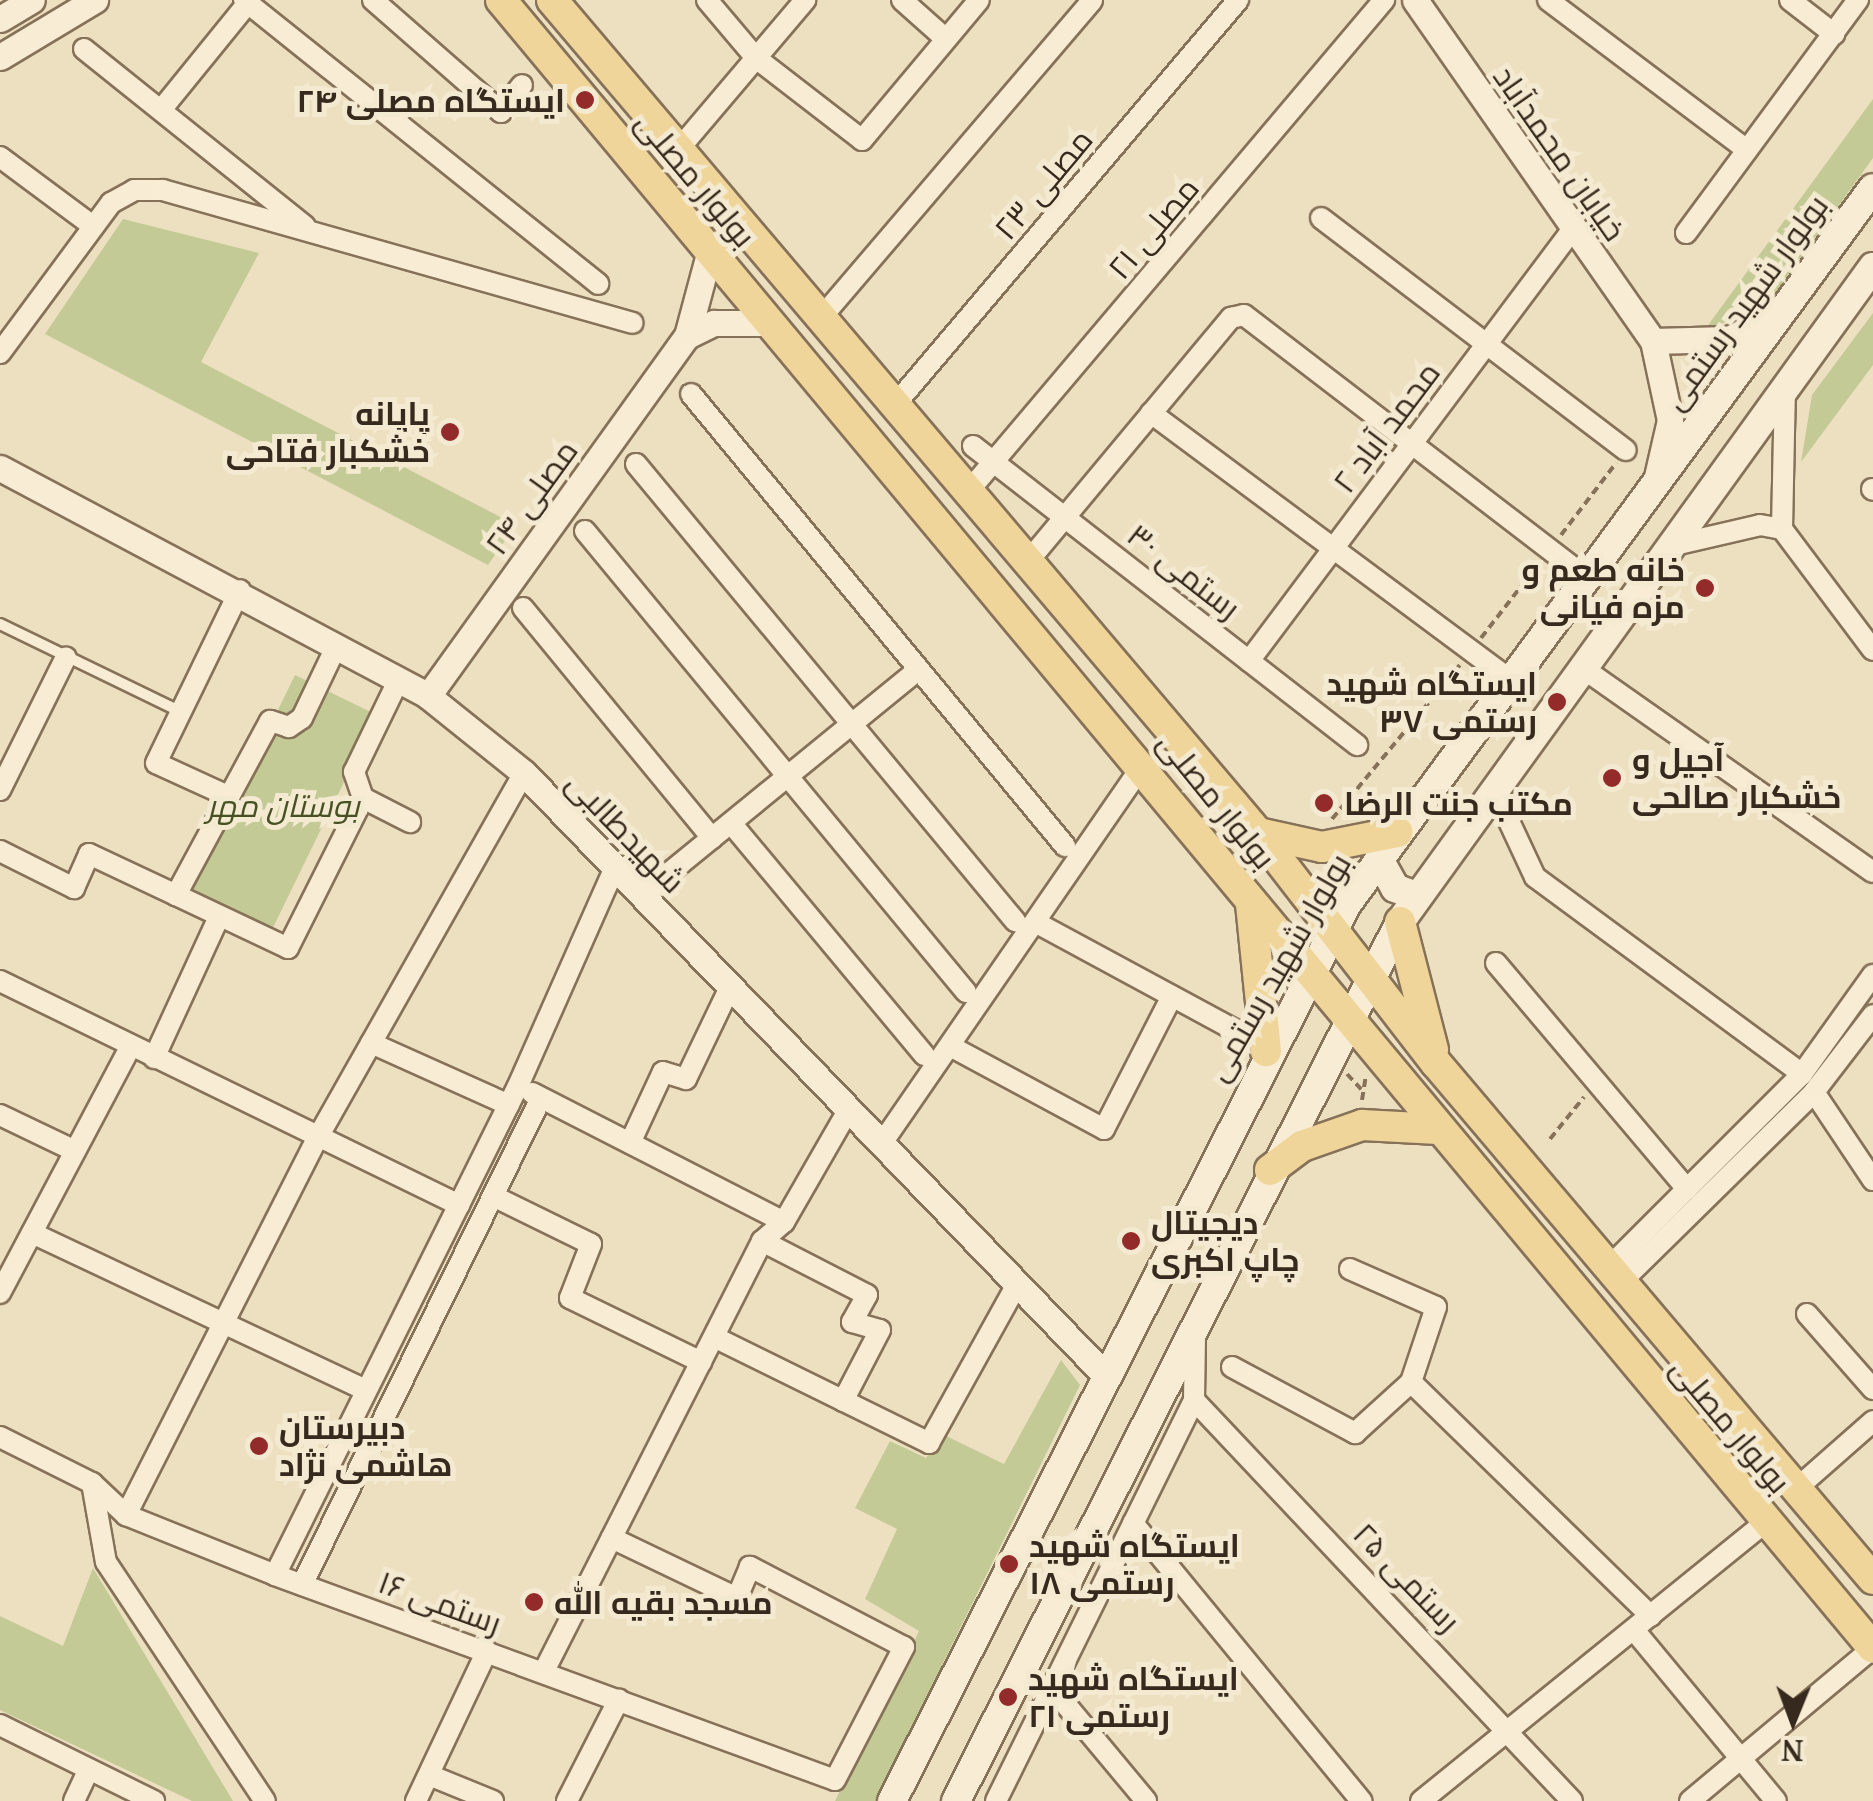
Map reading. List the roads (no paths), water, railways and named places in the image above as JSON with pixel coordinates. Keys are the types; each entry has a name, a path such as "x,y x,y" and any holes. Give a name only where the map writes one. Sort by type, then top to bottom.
{"main road":[{"name":"بولوار مصلی","path":"501,0 1143,765 1250,896 1345,1022 1873,1648"},
{"name":"بولوار مصلی","path":"552,0 1024,565 1258,833 1436,1062 1873,1579"},
{"name":"بولوار شهید رستمی","path":"892,1801 1103,1373 1266,1052 1332,932 1398,832 1873,188"},
{"path":"956,1801 1195,1318 1345,1022 1408,909 1584,669 1784,384 1873,267"},
{"path":"1258,833 1322,846 1398,832"},
{"path":"1379,860 1408,909 1436,1062"},
{"path":"1250,896 1266,1052"},
{"path":"1270,1170 1302,1146 1362,1125 1438,1128"},
{"path":"1592,1314 1616,1274"}],"street":[{"path":"0,19 32,0"},
{"path":"0,57 96,0"},
{"path":"373,0 500,112 522,85"},
{"path":"707,0 756,58 862,140 979,0"},
{"path":"678,150 805,0"},
{"path":"902,0 946,38"},
{"path":"820,319 1092,0"},
{"name":"مصلی ۲۳","path":"893,407 1238,0"},
{"name":"مصلی ۲۱","path":"967,494 1384,0"},
{"name":"خیابان محمدآباد","path":"1415,0 1653,341"},
{"path":"1548,0 1747,150"},
{"path":"1790,0 1834,34"},
{"path":"1686,233 1858,0"},
{"path":"161,110 246,1 598,284"},
{"path":"84,49 313,232"},
{"path":"0,156 93,226"},
{"path":"4,341 93,226 134,190 162,190 633,323"},
{"path":"1322,218 1626,450"},
{"name":"محمد آباد ۲","path":"1249,661 1572,230"},
{"path":"688,336 710,250"},
{"path":"1024,565 1237,314 1586,577"},
{"path":"1656,482 1670,420 1653,341 1728,339 1778,316"},
{"path":"688,336 714,323 770,322"},
{"name":"مصلی ۲۴","path":"428,696 688,336"},
{"path":"1784,384 1782,529 1873,650"},
{"path":"691,394 1065,846"},
{"path":"1151,413 1510,680"},
{"name":"رستمی ۳۰","path":"973,446 1357,745"},
{"path":"636,464 850,725 1025,922 1237,1031"},
{"name":"شهیدطالبی","path":"2,475 240,590 428,696 524,773 1103,1373"},
{"path":"1670,546 1782,529"},
{"path":"585,530 966,992"},
{"path":"228,796 156,763 240,590"},
{"path":"523,608 712,838"},
{"path":"176,895 270,721 289,727 302,718 336,647"},
{"path":"0,790 66,656"},
{"path":"1584,669 1873,872"},
{"path":"642,896 918,670"},
{"path":"0,851 74,888 90,854 288,948 362,798 354,772 398,681"},
{"path":"882,1144 950,1046 1025,922 1143,765"},
{"path":"126,1515 318,1137 524,773"},
{"path":"1494,789 1536,877 1802,1074"},
{"path":"362,798 410,822"},
{"path":"730,823 924,1055"},
{"path":"274,1574 514,1095 615,867"},
{"path":"154,1058 219,917"},
{"path":"1496,963 1687,1188"},
{"path":"1616,1274 1687,1188 1802,1074 1873,975"},
{"path":"0,981 459,1206"},
{"path":"630,1143 664,1072 686,1079 730,987"},
{"path":"950,1046 1104,1129 1172,996"},
{"path":"1616,1274 1814,1092 1873,1014"},
{"path":"371,1043 514,1095 541,1098 784,1222"},
{"path":"0,1293 131,1046"},
{"path":"1814,1092 1873,1180"},
{"path":"302,1584 541,1098"},
{"path":"544,1672 762,1241 784,1222 849,1110"},
{"path":"0,1115 75,1151"},
{"path":"493,1196 591,1244 570,1298 701,1362"},
{"path":"32,1233 366,1390"},
{"path":"762,1241 867,1295 852,1322 880,1330 843,1400"},
{"path":"1232,1367 1354,1433 1411,1382 1436,1307 1350,1269"},
{"path":"714,1337 929,1444 1017,1284"},
{"path":"1807,1314 1873,1389"},
{"path":"996,1801 1194,1400 1195,1318"},
{"path":"1411,1382 1651,1616"},
{"name":"رستمی ۲۵","path":"1194,1400 1512,1728 1572,1801"},
{"path":"1796,1489 1873,1421"},
{"name":"رستمی ۱۶","path":"0,1436 92,1483 126,1515 274,1574 835,1780 904,1647 750,1568 737,1598 612,1538"},
{"path":"92,1483 106,1562 265,1801"},
{"path":"1421,1801 1766,1522"},
{"path":"1133,1523 1361,1801"},
{"path":"1634,1630 1776,1801"},
{"path":"1690,1801 1873,1648"},
{"path":"416,1801 488,1651"},
{"path":"1052,1688 1146,1801"},
{"path":"567,1801 618,1699"},
{"path":"0,1725 154,1801"},
{"path":"74,1801 89,1769"},
{"path":"429,1775 493,1801"}],"lane":[{"path":"0,624 180,712"}],"place":[{"name":"ایستگاه مصلی ۲۴","path":"585,100"},
{"name":"پایانه خشکبار فتاحی","path":"450,432"},
{"name":"خانه طعم و مزه فیانی","path":"1705,588"},
{"name":"ایستگاه شهید رستمی ۳۷","path":"1557,702"},
{"name":"آجیل و خشکبار صالحی","path":"1612,778"},
{"name":"مكتب جنت الرضا","path":"1324,803"},
{"name":"دیجیتال چاپ اکبری","path":"1131,1241"},
{"name":"دبیرستان هاشمی نژاد","path":"259,1446"},
{"name":"ایستگاه شهید رستمی ۱۸","path":"1009,1564"},
{"name":"مسجد بقیه الله","path":"534,1602"},
{"name":"ایستگاه شهید رستمی ۲۱","path":"1008,1697"}],"park label":[{"name":"بوستان مهر","path":"283,805"}]}
